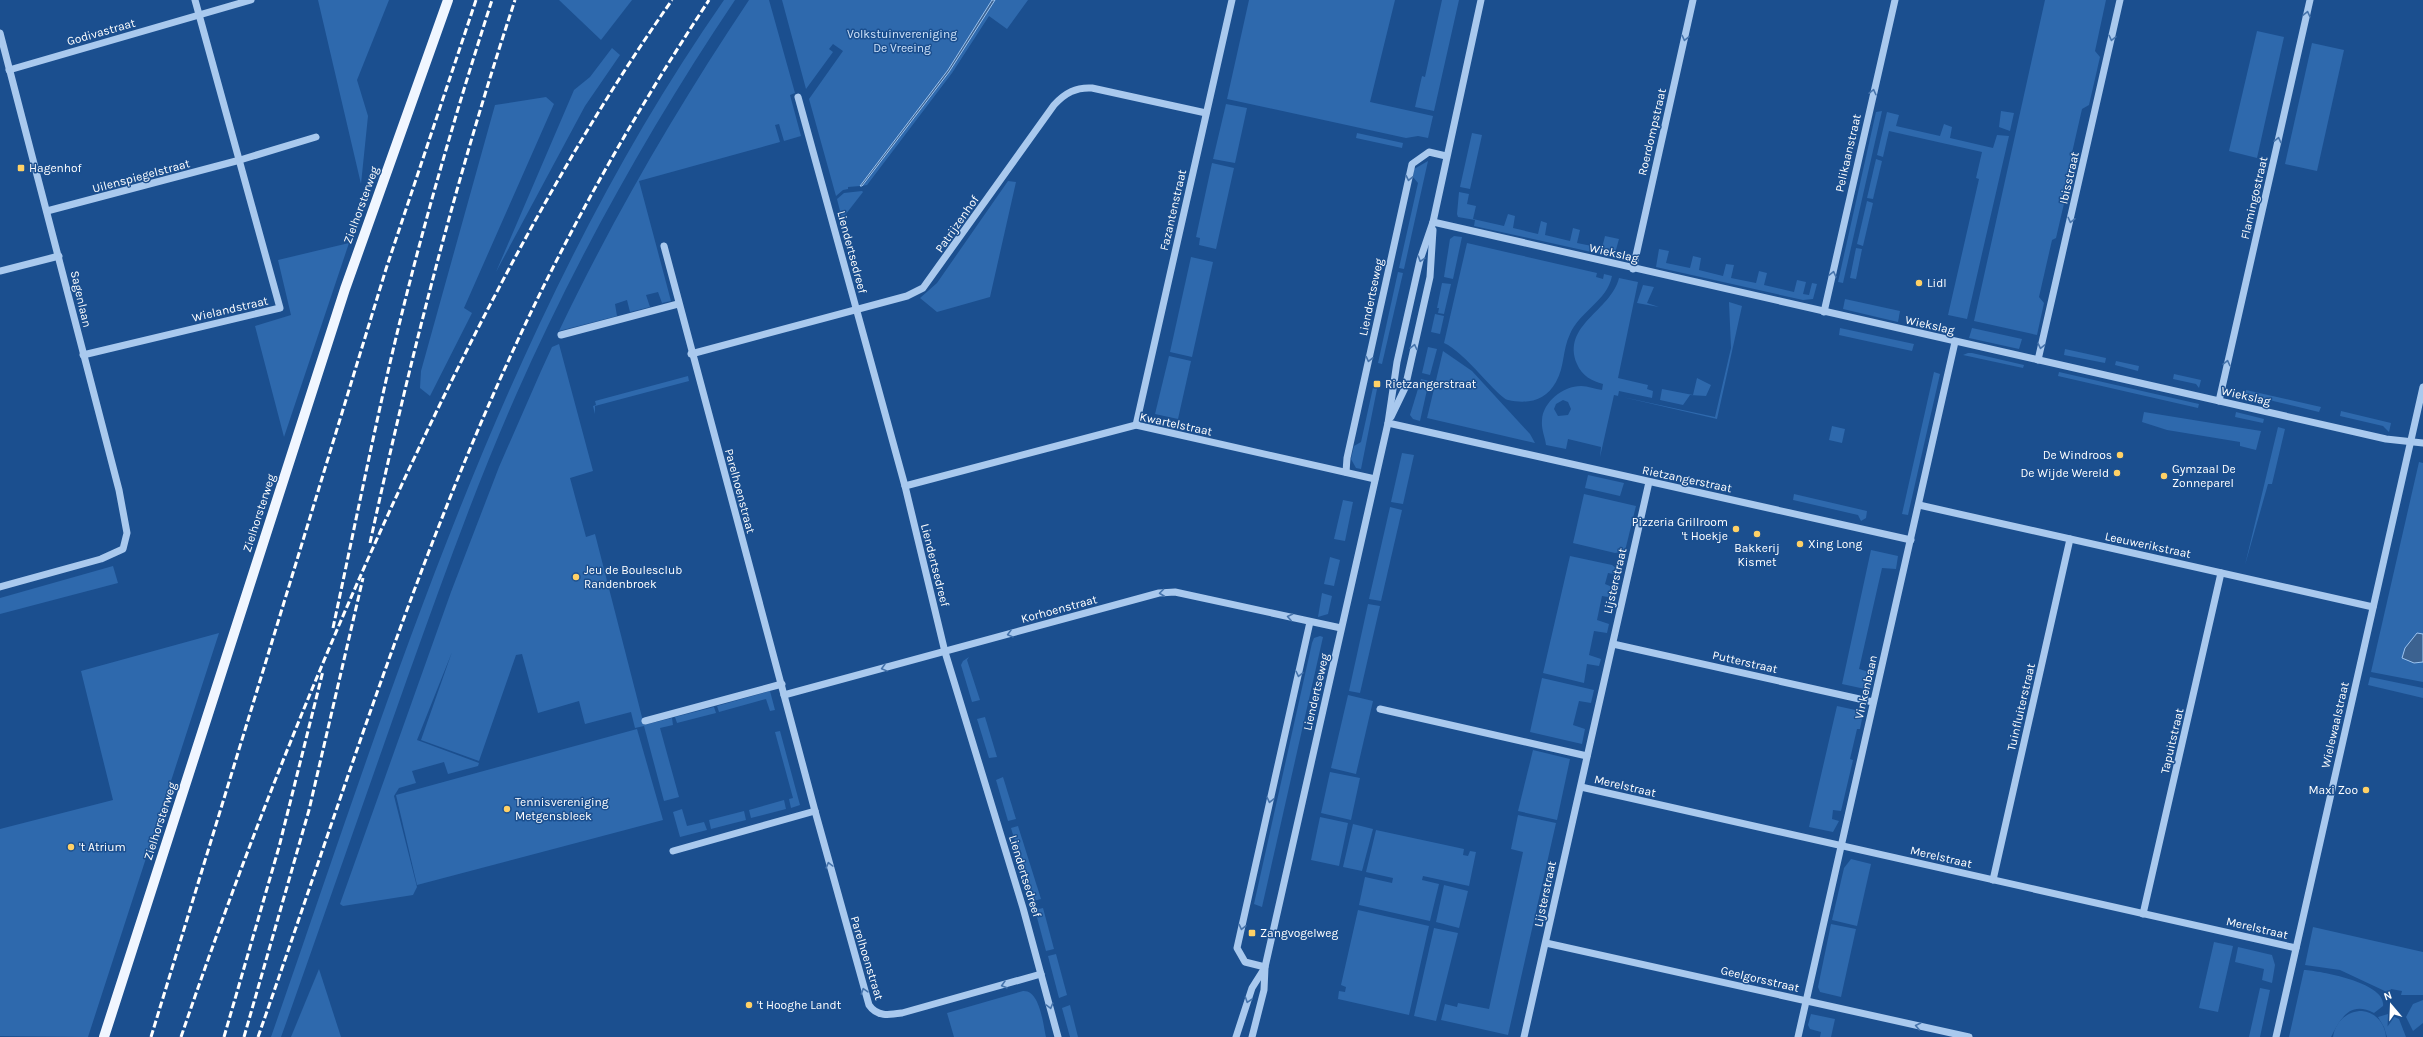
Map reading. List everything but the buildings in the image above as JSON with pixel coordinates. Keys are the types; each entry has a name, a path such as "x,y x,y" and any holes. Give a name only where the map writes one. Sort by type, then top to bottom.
{"main road":[{"name":"Zielhorsterweg","path":"104,1037 345,289 448,0"}],"street":[{"name":"Wielandstraat","path":"83,355 280,308 195,0"},
{"path":"199,16 251,0"},
{"name":"Fazantenstraat","path":"1136,425 1232,0"},
{"name":"Liendertseweg","path":"1252,1037 1264,990 1265,967 1388,423 1397,362 1420,260 1433,222 1446,156 1481,0"},
{"name":"Roerdompstraat","path":"1633,269 1694,0"},
{"name":"Pelikaanstraat","path":"1824,312 1895,0"},
{"name":"Ibisstraat","path":"2038,360 2120,0"},
{"name":"Flamingostraat","path":"2219,401 2310,0"},
{"name":"Godivastraat","path":"9,70 199,16"},
{"name":"Sagenlaan","path":"0,33 119,490 127,533 123,548 101,559 0,587"},
{"name":"Patrijzenhof","path":"692,354 907,296 923,288 1054,104 1069,92 1092,88 1206,113"},
{"name":"Liendertsedreef","path":"798,97 905,486 945,652 1041,974 1058,1037"},
{"path":"240,160 316,137"},
{"name":"Liendertseweg","path":"1346,472 1348,451 1412,164 1429,152 1446,156"},
{"name":"Uilenspiegelstraat","path":"47,211 240,160"},
{"name":"Liendertseweg","path":"1388,423 1404,388 1430,277 1433,222"},
{"name":"Wiekslag","path":"1433,222 1633,269 2386,439 2423,443"},
{"name":"Parelhoenstraat","path":"664,246 678,304 782,684 864,992 872,1010 887,1016 902,1013 1041,974"},
{"path":"0,271 59,256"},
{"path":"561,335 678,304"},
{"name":"Vinkenbaan","path":"1798,1037 1955,342"},
{"name":"Wielewaalstraat","path":"2276,1037 2423,387"},
{"name":"Rietzangerstraat","path":"1388,423 1910,540"},
{"name":"Kwartelstraat","path":"905,486 1136,425 1375,479"},
{"name":"Lijsterstraat","path":"1524,1037 1649,482"},
{"name":"Leeuwerikstraat","path":"1919,505 2373,607"},
{"name":"Tuinfluiterstraat","path":"1992,880 2070,539"},
{"name":"Tapuitstraat","path":"2143,914 2221,573"},
{"name":"Korhoenstraat","path":"784,695 1168,592 1341,628"},
{"name":"Liendertseweg","path":"1265,967 1245,962 1237,948 1310,622"},
{"name":"Putterstraat","path":"1612,644 1873,702"},
{"path":"646,721 782,684"},
{"path":"1380,709 1587,756"},
{"name":"Merelstraat","path":"1581,787 2296,948"},
{"path":"673,851 815,811"},
{"name":"Geelgorsstraat","path":"1546,943 1969,1037"},
{"name":"Liendertseweg","path":"1237,1037 1252,988 1265,967"}],"green space":[{"path":"318,0 389,0 357,80 368,116 361,184"},
{"path":"559,0 632,0 601,40"},
{"path":"724,0 735,0 674,95 617,193 564,293 516,395 486,465 446,572 281,1037 271,1037 363,769 411,635 462,502 518,372 579,244 647,120"},
{"path":"749,0 769,0 795,93 790,95 801,136 784,141 779,124 775,125 780,142 639,181 671,301 662,303 658,292 646,295 650,307 630,312 627,300 615,304 617,316 559,331 602,246 648,162 697,80"},
{"name":"Volkstuinvereniging De Vreeing","path":"782,0 992,0 948,70 860,186 848,187 848,189 843,190 836,196 809,99 843,51 833,44 829,49 833,52 806,89"},
{"path":"995,0 1028,0 1007,29 989,16 952,73 867,185 862,186 949,72"},
{"path":"1249,0 1395,0 1370,102 1433,116 1428,138 1418,136 1406,138 1227,99"},
{"path":"1442,0 1459,0 1434,111 1415,107 1422,76 1425,77"},
{"path":"2045,0 2106,0 2095,51 2100,57 2089,105 2082,109 2069,166 2072,169 2056,238 2052,240 2039,297 2044,303 2037,335 1974,321"},
{"path":"2257,31 2284,37 2257,158 2229,151"},
{"path":"2312,43 2344,50 2317,171 2285,164"},
{"path":"612,48 620,55 585,106 496,272 574,90 590,77"},
{"path":"546,97 554,104 464,308 472,313 430,396 420,388 421,371 495,105"},
{"path":"1226,104 1247,108 1235,163 1213,159"},
{"path":"1882,111 1843,283 1838,282 1876,112"},
{"path":"2001,111 2014,113 2010,131 1999,127"},
{"path":"1887,112 1899,115 1896,126 1940,136 1944,124 1952,127 1950,138 1993,148 1997,135 2009,136 1967,319 1948,315 1979,179 1976,178 1982,152 1889,131 1883,157 1877,155"},
{"path":"1357,133 1403,143 1402,148 1356,138"},
{"path":"1472,133 1482,135 1470,189 1460,187"},
{"path":"1876,159 1882,161 1873,199 1867,198"},
{"path":"1428,161 1404,269 1399,268 1418,183 1413,177 1414,169"},
{"path":"1212,163 1234,168 1216,249 1199,245 1200,238 1196,237"},
{"path":"1008,181 1016,182 990,297 937,312 920,298 937,283"},
{"path":"863,192 842,219 837,199 844,193"},
{"path":"1459,192 1469,194 1467,204 1476,206 1473,219 1504,226 1508,214 1515,216 1513,228 1538,234 1541,221 1547,223 1545,235 1570,241 1573,228 1580,230 1577,243 1602,248 1605,236 1619,239 1614,257 1474,226 1475,220 1458,217"},
{"path":"1867,201 1873,203 1863,246 1857,244"},
{"path":"1454,236 1462,237 1453,279 1444,277 1450,239"},
{"path":"349,243 284,437 255,326 291,315 278,260"},
{"path":"1467,243 1597,273 1596,277 1603,279 1604,274 1612,276 1605,292 1574,326 1567,340 1559,376 1552,389 1541,398 1522,402 1508,400 1497,392 1461,355 1444,343"},
{"path":"1856,248 1862,249 1856,279 1850,278"},
{"path":"1659,249 1669,251 1666,263 1690,268 1693,256 1701,258 1699,270 1723,276 1726,264 1734,265 1731,278 1756,283 1759,271 1767,273 1764,285 1794,292 1797,280 1806,282 1803,294 1809,295 1812,283 1817,284 1813,299 1803,300 1656,267"},
{"path":"1191,257 1213,262 1192,357 1170,352"},
{"path":"1398,272 1403,273 1382,364 1378,363"},
{"path":"1619,278 1638,282 1618,378 1648,385 1647,389 1653,391 1652,398 1619,391 1618,396 1614,395 1600,457 1601,447 1568,439 1566,449 1546,445 1542,427 1543,413 1550,401 1555,396 1574,387 1584,386 1602,390 1603,384 1591,380 1579,368 1574,350 1576,339 1581,328 1607,300 1614,290","holes":["1563,400 1568,402 1571,409 1568,415 1558,416 1554,409 1556,404"]},
{"path":"1442,283 1451,284 1444,314 1438,313 1439,308 1437,308"},
{"path":"1643,285 1654,287 1647,303 1659,307 1637,303"},
{"path":"1845,299 1900,311 1898,322 1843,309"},
{"path":"1729,302 1742,306 1717,419 1622,397 1715,417 1731,348"},
{"path":"1435,314 1444,316 1440,334 1431,332"},
{"path":"1840,328 1914,344 1912,351 1839,335"},
{"path":"1972,328 2022,339 2019,349 1969,338"},
{"path":"559,344 593,471 570,478 586,537 595,534 644,725 672,718 673,725 660,728 679,797 664,801 644,726 635,728 631,712 585,724 579,701 538,713 522,654 516,655 479,761 421,740 452,652 417,740 479,763 478,766 448,774 444,762 412,771 416,783 399,788 394,796 417,887 413,895 343,906 340,904 451,592 499,467 552,347"},
{"path":"1428,347 1437,349 1430,375 1422,373"},
{"path":"2065,349 2106,358 2105,363 2064,355"},
{"path":"1443,351 1472,371 1530,434 1535,443 1427,418"},
{"path":"1968,353 2024,365 2023,368 1963,355"},
{"path":"1169,356 1191,361 1178,419 1155,414"},
{"path":"2116,361 2139,366 2138,371 2115,365"},
{"path":"1934,372 1940,374 1908,515 1902,514"},
{"path":"2059,372 2199,404 2198,408 2058,376"},
{"path":"2174,374 2201,380 2199,388 2196,384 2173,379"},
{"path":"688,376 689,381 595,406 595,414 593,406 596,405 595,401"},
{"path":"1697,378 1711,385 1706,396 1690,395 1683,405 1660,400 1662,389 1693,395"},
{"path":"1421,379 1429,381 1420,421 1413,419 1410,415"},
{"path":"1374,383 1378,384 1361,469 1356,468 1351,459 1354,446 1361,442"},
{"path":"2246,390 2321,407 2319,412 2248,395 2244,398"},
{"path":"2341,411 2391,423 2389,432 2383,426 2340,416"},
{"path":"2144,412 2261,431 2256,450 2240,446 2240,442 2167,430 2142,422"},
{"path":"2236,412 2264,419 2263,423 2235,417"},
{"path":"1832,426 1845,429 1842,443 1829,440"},
{"path":"2278,427 2285,429 2272,484 2268,484 2245,565"},
{"path":"1402,453 1414,455 1403,504 1391,502"},
{"path":"2419,462 2423,463 2423,682 2371,672"},
{"path":"1588,475 1624,483 1620,496 1585,488"},
{"path":"1584,494 1636,506 1625,551 1615,553 1573,543"},
{"path":"1794,494 1867,511 1866,518 1861,521 1858,515 1793,500"},
{"path":"1343,500 1353,502 1345,541 1334,539"},
{"path":"1390,507 1402,510 1381,601 1369,599"},
{"path":"1871,550 1898,556 1896,569 1882,568 1859,669 1869,672 1872,675 1870,683 1865,689 1842,684"},
{"path":"1570,556 1612,565 1621,572 1619,575 1608,573 1605,584 1617,589 1614,598 1602,596 1597,620 1609,624 1607,633 1594,631 1589,655 1601,659 1599,666 1587,664 1584,683 1543,673"},
{"path":"1330,557 1340,560 1334,586 1324,584"},
{"path":"113,566 118,583 0,614 0,598"},
{"path":"1322,593 1332,596 1328,614 1318,617"},
{"path":"1368,604 1380,606 1360,693 1349,691"},
{"path":"219,633 88,1037 0,1036 0,829 113,800 81,671"},
{"path":"1320,636 1323,637 1262,907 1254,904 1312,643 1314,638"},
{"path":"969,657 967,660 980,700 972,702 961,665 963,661"},
{"path":"2370,677 2423,688 2423,698 2368,685"},
{"path":"1542,678 1594,690 1591,703 1579,701 1573,725 1585,729 1582,744 1530,732"},
{"path":"770,691 775,710 770,711 766,699 719,712 717,706"},
{"path":"1348,695 1373,701 1356,774 1331,768"},
{"path":"1837,706 1860,711 1862,719 1860,729 1857,729 1850,759 1853,760 1841,811 1833,810 1832,819 1839,821 1833,832 1809,827"},
{"path":"714,707 716,713 677,723 675,717"},
{"path":"985,717 997,757 989,758 977,719"},
{"name":"Tennisvereniging Metgensbleek","path":"637,729 663,820 417,885 396,795"},
{"path":"780,731 800,805 791,808 789,799 793,798 775,732"},
{"path":"1533,750 1570,759 1557,820 1518,811"},
{"path":"1330,772 1360,778 1351,820 1321,813"},
{"path":"1003,777 1016,819 1008,821 996,780"},
{"path":"784,800 786,809 751,818 749,810"},
{"path":"682,809 687,826 704,822 707,830 680,837 673,812"},
{"path":"744,811 746,820 711,829 709,820"},
{"path":"1518,815 1556,823 1508,1035 1441,1020 1445,1004 1457,1007 1458,1003 1489,1009 1523,852 1511,849"},
{"path":"1320,817 1348,823 1339,866 1311,860"},
{"path":"1353,824 1373,829 1362,871 1343,867"},
{"path":"1018,826 1041,899 1033,901 1011,828"},
{"path":"1376,830 1464,849 1463,855 1468,856 1470,851 1476,852 1469,886 1423,876 1422,880 1439,884 1430,921 1359,905 1365,877 1392,883 1393,878 1366,872"},
{"path":"1851,859 1871,864 1857,926 1832,920 1844,868"},
{"path":"1444,885 1468,891 1459,928 1436,922"},
{"path":"1043,908 1054,949 1046,951 1035,910"},
{"path":"1358,910 1429,926 1409,1015 1338,999 1339,991 1345,992 1346,987 1341,985"},
{"path":"1831,924 1856,929 1841,997 1820,992 1818,987"},
{"path":"2313,927 2423,952 2423,995 2401,995 2402,991 2391,989 2389,993 2340,970 2305,965"},
{"path":"1434,928 1458,933 1436,1021 1414,1016"},
{"path":"2214,942 2233,946 2218,1012 2199,1008"},
{"path":"2238,947 2272,955 2275,965 2272,983 2262,980 2264,969 2235,962"},
{"path":"1056,954 1067,995 1059,998 1048,956"},
{"path":"319,969 341,1037 291,1037"},
{"path":"2304,970 2338,976 2364,985 2375,991 2381,998 2383,1006 2374,1013 2358,1009 2352,1010 2346,1014 2338,1024 2331,1037 2289,1037"},
{"path":"2260,988 2270,990 2260,1037 2249,1037"},
{"path":"1023,991 1029,992 1037,1002 1042,1016 1046,1037 954,1037 947,1013"},
{"path":"2423,1000 2423,1023 2413,1031 2406,1017 2413,1004"},
{"path":"1070,1005 1078,1037 1070,1037 1062,1008"},
{"path":"2362,1011 2375,1016 2378,1019 2384,1027 2386,1037 2333,1037 2336,1027 2343,1018 2351,1013"},
{"path":"1811,1014 1835,1019 1831,1037 1820,1037 1821,1032 1810,1029 1808,1025"},
{"path":"2388,1014 2399,1019 2406,1037 2387,1037 2384,1027 2378,1017"}],"shaded area":[{"path":"992,0 995,0 949,72 862,186 860,186 948,70"},
{"path":"2417,633 2423,634 2423,662 2414,663 2402,658 2405,648"}],"railway":[{"path":"151,1037 386,269 476,0"},
{"path":"333,628 398,328 422,234 492,0"},
{"path":"370,543 401,406 435,269 473,134 515,0"},
{"path":"181,1037 236,882 296,728 360,577 429,427 484,317 542,209 604,103 672,0"},
{"path":"258,1037 382,679 449,501 485,413 544,285 610,160 658,80 709,0"},
{"path":"244,1037 309,810 363,578"},
{"path":"224,1037 279,847 323,671"}],"place":[{"name":"Hagenhof","path":"21,168"},
{"name":"Lidl","path":"1919,283"},
{"name":"Rietzangerstraat","path":"1377,384"},
{"name":"De Windroos","path":"2120,455"},
{"name":"De Wijde Wereld","path":"2117,473"},
{"name":"Gymzaal De Zonneparel","path":"2164,476"},
{"name":"Pizzeria Grillroom 't Hoekje","path":"1736,529"},
{"name":"Bakkerij Kismet","path":"1757,534"},
{"name":"Xing Long","path":"1800,544"},
{"name":"Jeu de Boulesclub Randenbroek","path":"576,577"},
{"name":"Maxi Zoo","path":"2366,790"},
{"name":"Tennisvereniging Metgensbleek","path":"507,809"},
{"name":"'t Atrium","path":"71,847"},
{"name":"Zangvogelweg","path":"1252,933"},
{"name":"'t Hooghe Landt","path":"749,1005"}]}
